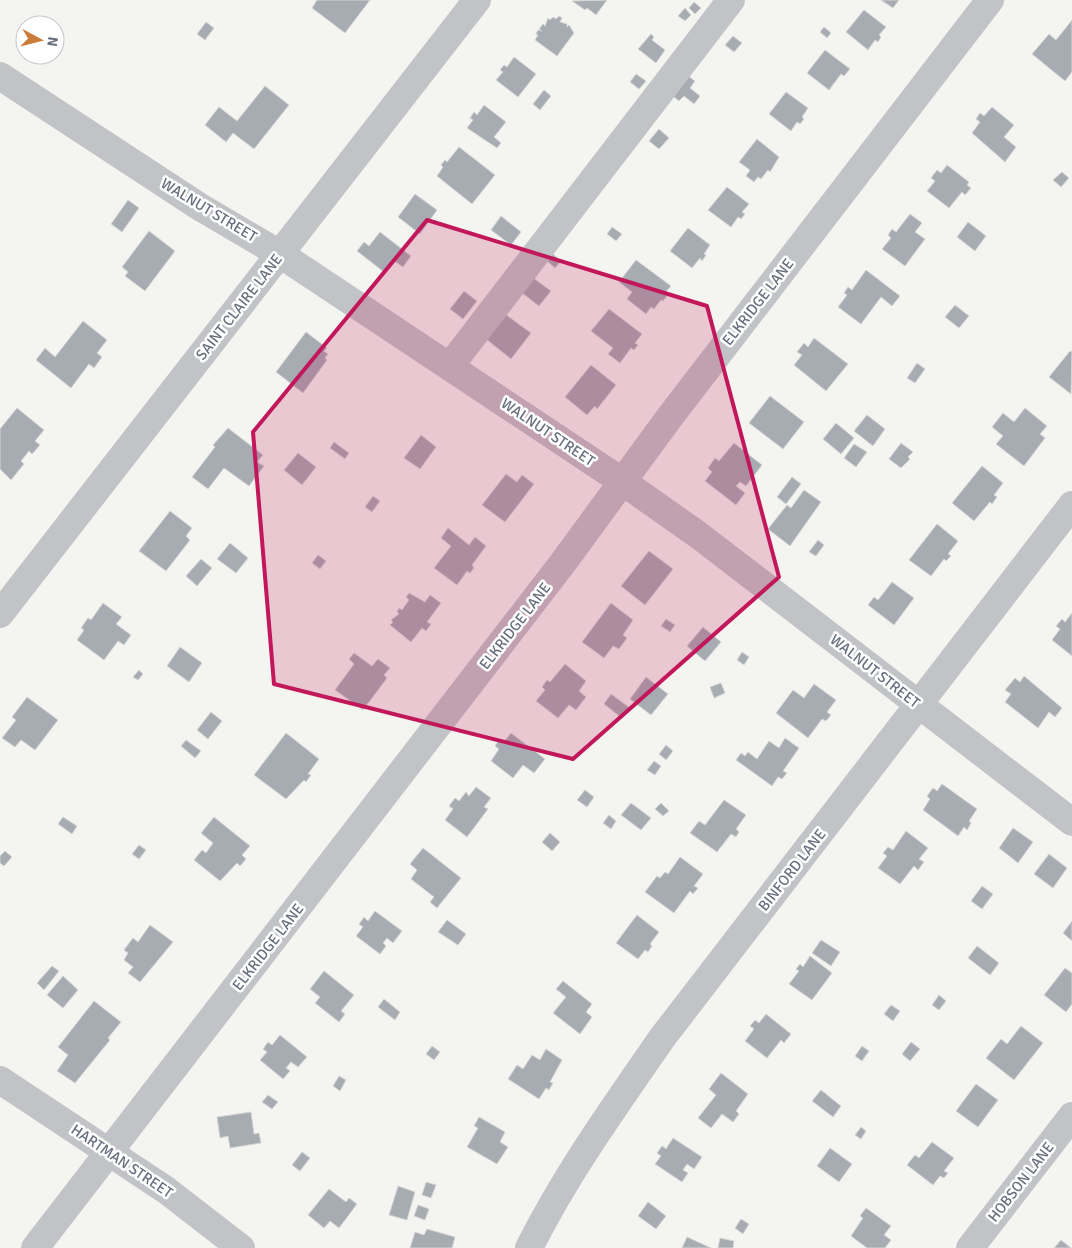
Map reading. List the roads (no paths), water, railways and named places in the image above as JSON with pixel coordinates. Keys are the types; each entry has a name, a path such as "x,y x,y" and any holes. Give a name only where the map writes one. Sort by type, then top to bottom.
{"street":[{"name":"SAINT CLAIRE LANE","path":"0,614 477,0"},
{"path":"450,366 731,0"},
{"name":"ELKRIDGE LANE","path":"35,1248 110,1153 623,482 669,418 990,0"},
{"name":"WALNUT STREET","path":"0,76 200,207 280,254 623,482 697,534 1072,822"},
{"name":"BINFORD LANE","path":"529,1248 568,1178 601,1126 662,1038 1072,505"},
{"name":"HARTMAN STREET","path":"0,1080 166,1190 241,1248"},
{"name":"HOBSON LANE","path":"970,1248 1072,1116"}]}
